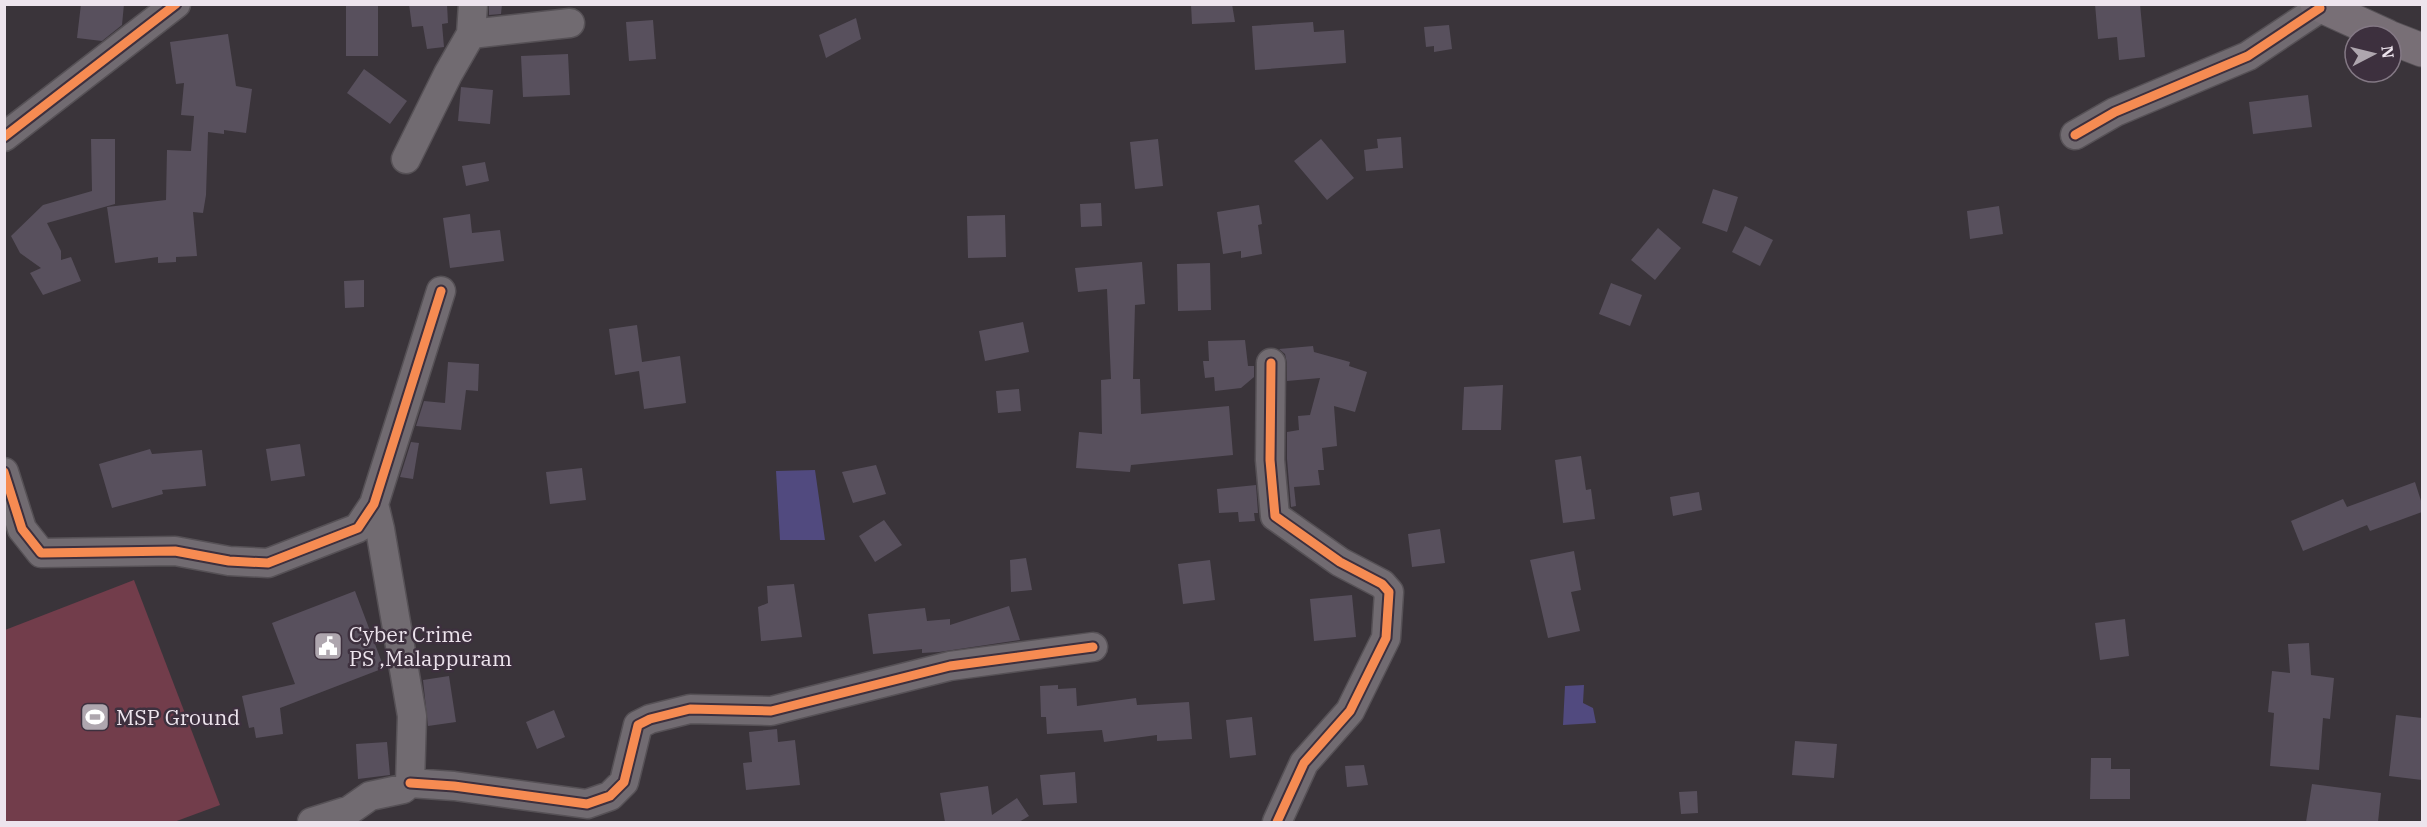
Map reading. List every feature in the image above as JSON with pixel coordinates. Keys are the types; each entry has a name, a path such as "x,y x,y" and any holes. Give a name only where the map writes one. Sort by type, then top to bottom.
{"main road":[{"path":"2319,6 2360,24"},
{"path":"2403,43 2422,50"}],"street":[{"path":"4,137 176,4"},
{"path":"406,159 448,74 471,34 473,4"},
{"path":"2075,135 2115,112 2248,56 2319,6"},
{"path":"471,34 570,23"},
{"path":"4,472 22,529 42,553 175,551 229,561 268,563 358,528 374,504 441,291"},
{"path":"1271,363 1270,460 1275,516 1340,562 1382,584 1389,592 1386,638 1350,711 1304,763 1277,822"},
{"path":"374,504 412,716 410,783"},
{"path":"312,822 350,810 370,796 403,789 410,783 454,786 587,804 610,796 624,782 638,725 650,719 690,709 771,711 950,666 1093,647"}],"shaded area":[{"path":"815,470 825,540 780,540 776,471"},
{"name":"MSP Ground","path":"134,580 220,805 174,822 5,822 5,630"},
{"path":"1584,685 1583,703 1593,708 1596,723 1563,725 1565,686"}],"building":[{"path":"81,4 124,4 122,25 102,41 77,38"},
{"path":"346,4 378,4 378,56 346,56"},
{"path":"409,4 447,4 448,23 442,24 444,47 427,49 423,26 412,27"},
{"path":"489,4 502,4 501,14 489,15"},
{"path":"1191,4 1232,4 1235,22 1192,24"},
{"path":"2095,4 2140,4 2145,57 2119,60 2117,37 2098,39"},
{"path":"856,18 861,39 826,58 819,35"},
{"path":"653,20 656,59 629,61 626,22"},
{"path":"1313,22 1314,32 1344,30 1346,63 1255,70 1252,26"},
{"path":"1449,25 1452,49 1434,52 1434,46 1426,47 1424,27"},
{"path":"228,34 236,86 252,89 246,133 224,130 224,134 208,132 206,195 203,213 193,212 197,256 176,257 176,262 158,263 158,257 115,263 107,207 166,200 167,150 191,151 194,116 181,115 184,83 176,84 170,42"},
{"path":"568,54 570,95 523,97 521,56"},
{"path":"364,69 407,101 390,124 347,93"},
{"path":"461,87 493,90 490,124 458,121"},
{"path":"2308,95 2312,127 2253,134 2249,102"},
{"path":"1401,137 1403,168 1366,171 1364,150 1378,148 1377,139"},
{"path":"91,139 115,139 115,204 47,223 61,251 61,260 71,257 81,281 43,295 30,273 41,268 20,253 11,236 43,205 92,191"},
{"path":"1158,139 1163,186 1135,189 1130,142"},
{"path":"1321,139 1354,178 1327,200 1294,161"},
{"path":"485,162 489,181 466,186 462,166"},
{"path":"1713,189 1738,197 1727,232 1702,223"},
{"path":"1101,203 1102,226 1081,227 1080,204"},
{"path":"1259,205 1262,224 1258,225 1262,254 1241,258 1241,251 1223,254 1217,212"},
{"path":"1999,206 2003,234 1970,239 1967,211"},
{"path":"470,214 472,233 500,230 504,261 450,268 443,218"},
{"path":"1005,215 1006,257 968,258 967,216"},
{"path":"1745,226 1773,240 1760,266 1732,252"},
{"path":"1658,228 1681,248 1655,280 1631,260"},
{"path":"1142,262 1145,304 1135,305 1133,379 1140,379 1141,414 1229,406 1233,455 1131,465 1130,472 1076,468 1079,432 1102,434 1101,380 1111,379 1107,289 1078,292 1075,268"},
{"path":"1210,263 1211,310 1178,311 1177,264"},
{"path":"364,280 364,307 345,308 344,281"},
{"path":"1611,283 1642,295 1630,326 1599,314"},
{"path":"1023,322 1029,352 985,361 979,331"},
{"path":"637,325 642,362 680,356 686,403 644,409 639,371 615,375 609,329"},
{"path":"1245,340 1248,366 1254,366 1254,377 1241,388 1215,391 1214,377 1205,378 1203,361 1209,361 1208,341"},
{"path":"1313,346 1314,352 1350,362 1349,366 1367,372 1355,412 1334,406 1337,446 1322,448 1324,470 1318,470 1320,485 1294,487 1296,506 1291,507 1287,432 1299,430 1298,416 1310,415 1320,378 1287,381 1285,354 1279,349"},
{"path":"448,362 479,364 478,391 466,390 461,430 416,426 424,401 445,403"},
{"path":"1503,385 1501,430 1462,430 1464,387"},
{"path":"1019,389 1021,411 998,413 996,391"},
{"path":"411,442 419,443 413,479 400,477"},
{"path":"300,444 305,476 271,481 266,449"},
{"path":"150,449 152,454 202,450 206,486 162,490 163,494 112,508 99,464"},
{"path":"1581,456 1586,490 1591,489 1595,519 1563,523 1555,460"},
{"path":"876,465 886,494 853,503 842,472"},
{"path":"582,468 586,500 550,504 546,472"},
{"path":"2415,482 2422,504 2422,512 2370,531 2367,525 2303,551 2291,521 2343,499 2347,507"},
{"path":"1256,485 1258,513 1254,513 1255,521 1239,522 1238,512 1219,513 1217,489"},
{"path":"1699,492 1702,510 1673,516 1670,497"},
{"path":"884,520 902,545 875,562 859,536"},
{"path":"1440,529 1445,563 1412,567 1408,534"},
{"path":"1574,551 1581,590 1571,592 1580,631 1548,638 1530,560"},
{"path":"1026,558 1032,590 1011,592 1010,560"},
{"path":"1210,560 1215,600 1183,604 1178,564"},
{"path":"794,584 802,637 761,641 758,607 768,603 767,586"},
{"name":"Cyber Crime PS ,Malappuram","path":"355,591 384,668 280,708 283,734 256,738 254,727 249,728 242,696 295,684 272,623"},
{"path":"1352,595 1356,637 1314,641 1310,599"},
{"path":"1009,606 1020,640 939,652 922,653 922,649 873,654 868,614 925,608 927,621 950,619 950,625"},
{"path":"2125,619 2129,656 2100,660 2095,623"},
{"path":"2309,643 2311,675 2334,678 2330,719 2323,718 2319,770 2270,766 2274,713 2268,712 2272,671 2290,673 2288,644"},
{"path":"449,676 456,722 428,726 423,680"},
{"path":"1058,685 1058,689 1076,688 1077,706 1136,698 1137,705 1189,702 1192,739 1157,741 1157,735 1104,742 1102,730 1047,734 1046,717 1041,717 1040,686"},
{"path":"554,710 565,737 537,749 526,722"},
{"path":"2396,715 2422,718 2422,780 2389,776"},
{"path":"1252,717 1256,755 1230,758 1226,720"},
{"path":"777,729 778,742 795,740 800,785 746,790 743,763 752,762 749,732"},
{"path":"1795,741 1837,744 1834,778 1792,775"},
{"path":"387,742 390,775 358,779 356,744"},
{"path":"2091,758 2111,758 2111,769 2130,769 2130,799 2090,799"},
{"path":"1364,765 1368,785 1347,787 1345,766"},
{"path":"1075,772 1077,803 1043,805 1040,775"},
{"path":"2312,784 2381,793 2378,822 2306,822"},
{"path":"988,786 992,815 1017,798 1029,816 1019,822 945,822 940,793"},
{"path":"1697,791 1698,813 1681,814 1679,792"}],"cycle path":[{"path":"4,137 176,4"},
{"path":"2075,135 2115,112 2248,56 2320,8"},
{"path":"4,472 22,529 41,553 175,551 229,561 268,563 358,528 374,504 441,291"},
{"path":"1271,363 1270,460 1275,516 1340,562 1382,584 1389,592 1386,638 1350,711 1304,763 1277,822"},
{"path":"410,783 454,786 587,804 610,796 624,782 638,725 650,719 690,709 771,711 950,666 1093,647"}],"place":[{"name":"Cyber Crime PS ,Malappuram","path":"328,646"},
{"name":"MSP Ground","path":"95,717"}]}
